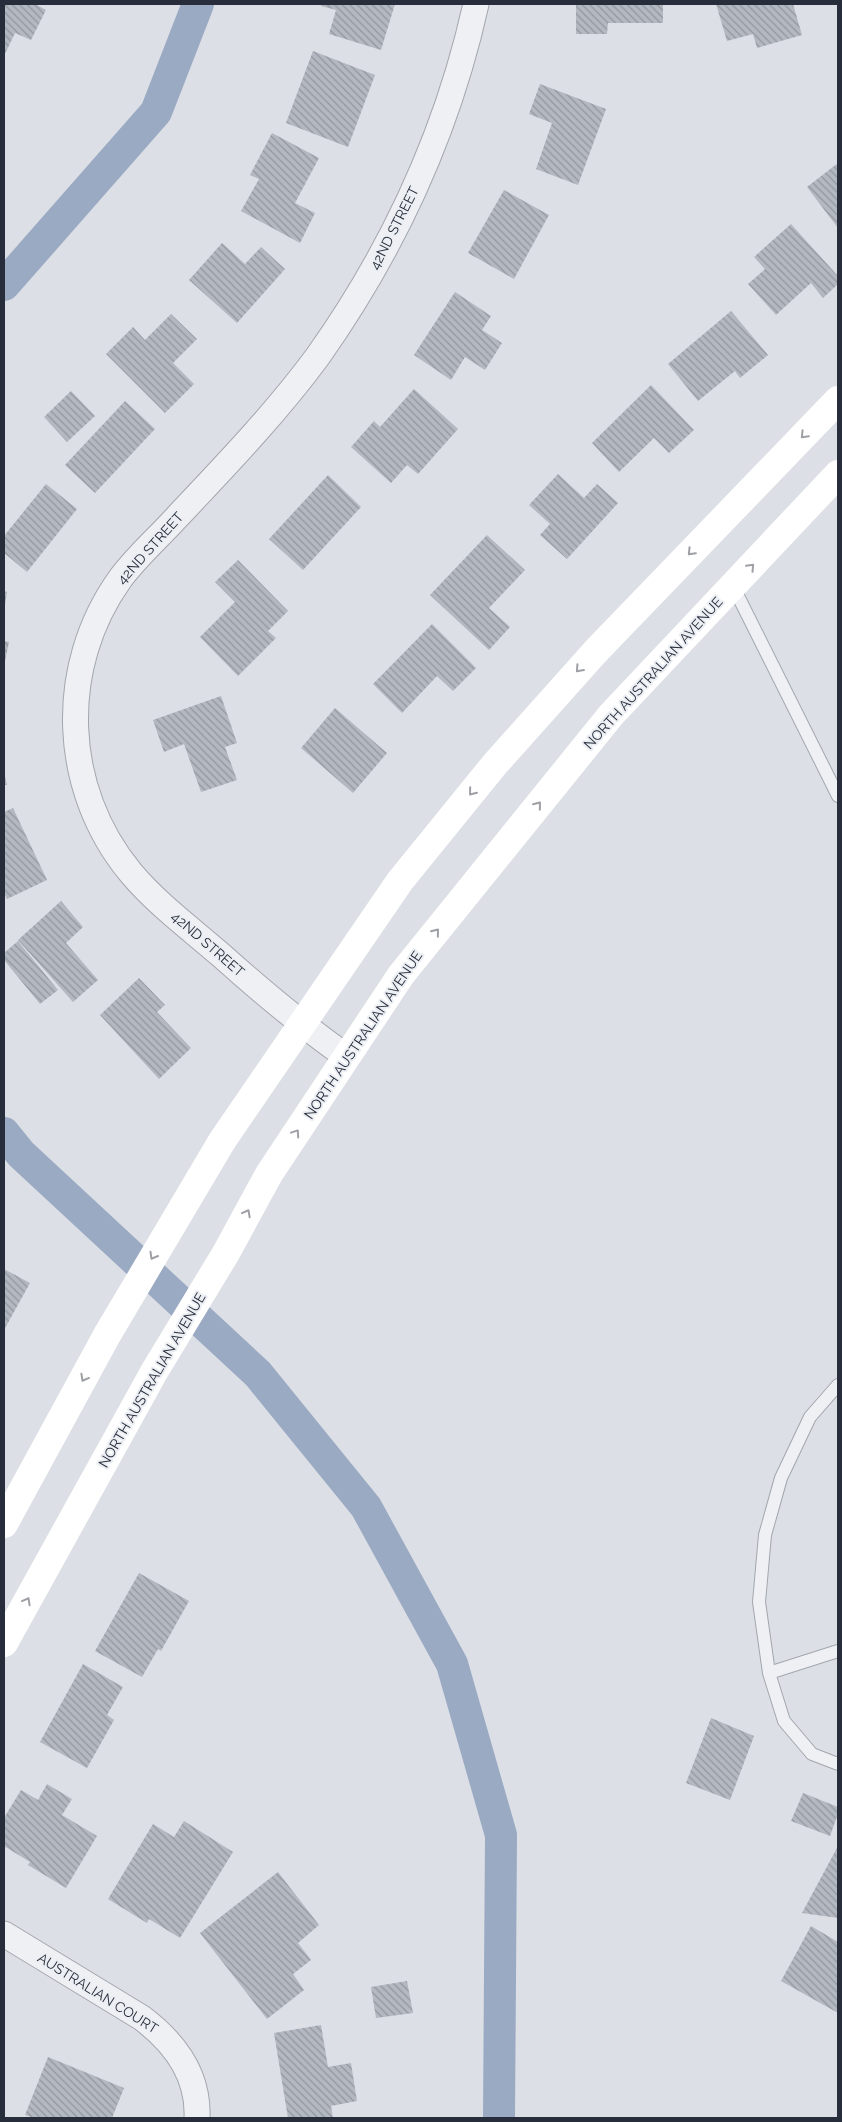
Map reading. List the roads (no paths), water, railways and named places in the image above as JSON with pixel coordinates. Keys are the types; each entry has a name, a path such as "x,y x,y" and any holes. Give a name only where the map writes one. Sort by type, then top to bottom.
{"main road":[{"path":"4,1524 107,1335 177,1214 222,1141 300,1024 400,880 495,764 596,651 838,400"},
{"name":"NORTH AUSTRALIAN AVENUE","path":"4,1643 154,1372 226,1253 269,1174 401,975 611,715 838,474"}],"street":[{"name":"42ND STREET","path":"347,1057 300,1024 148,892 116,853 102,831 83,782 77,757 75,704 80,669 96,620 123,576 258,429 317,356 369,277 413,194 448,106 476,4"},
{"name":"AUSTRALIAN COURT","path":"4,1934 142,2018 161,2032 176,2048 187,2066 194,2086 197,2118"}],"lane":[{"path":"733,586 838,796"},
{"path":"838,1385 810,1417 781,1478 765,1535 759,1602 769,1673 784,1721 812,1754 838,1764"},
{"path":"769,1673 838,1651"}],"waterway":[{"path":"4,285 156,112 198,4"},
{"path":"4,1133 21,1154 258,1374 366,1507 452,1664 501,1835 499,2118"}]}
